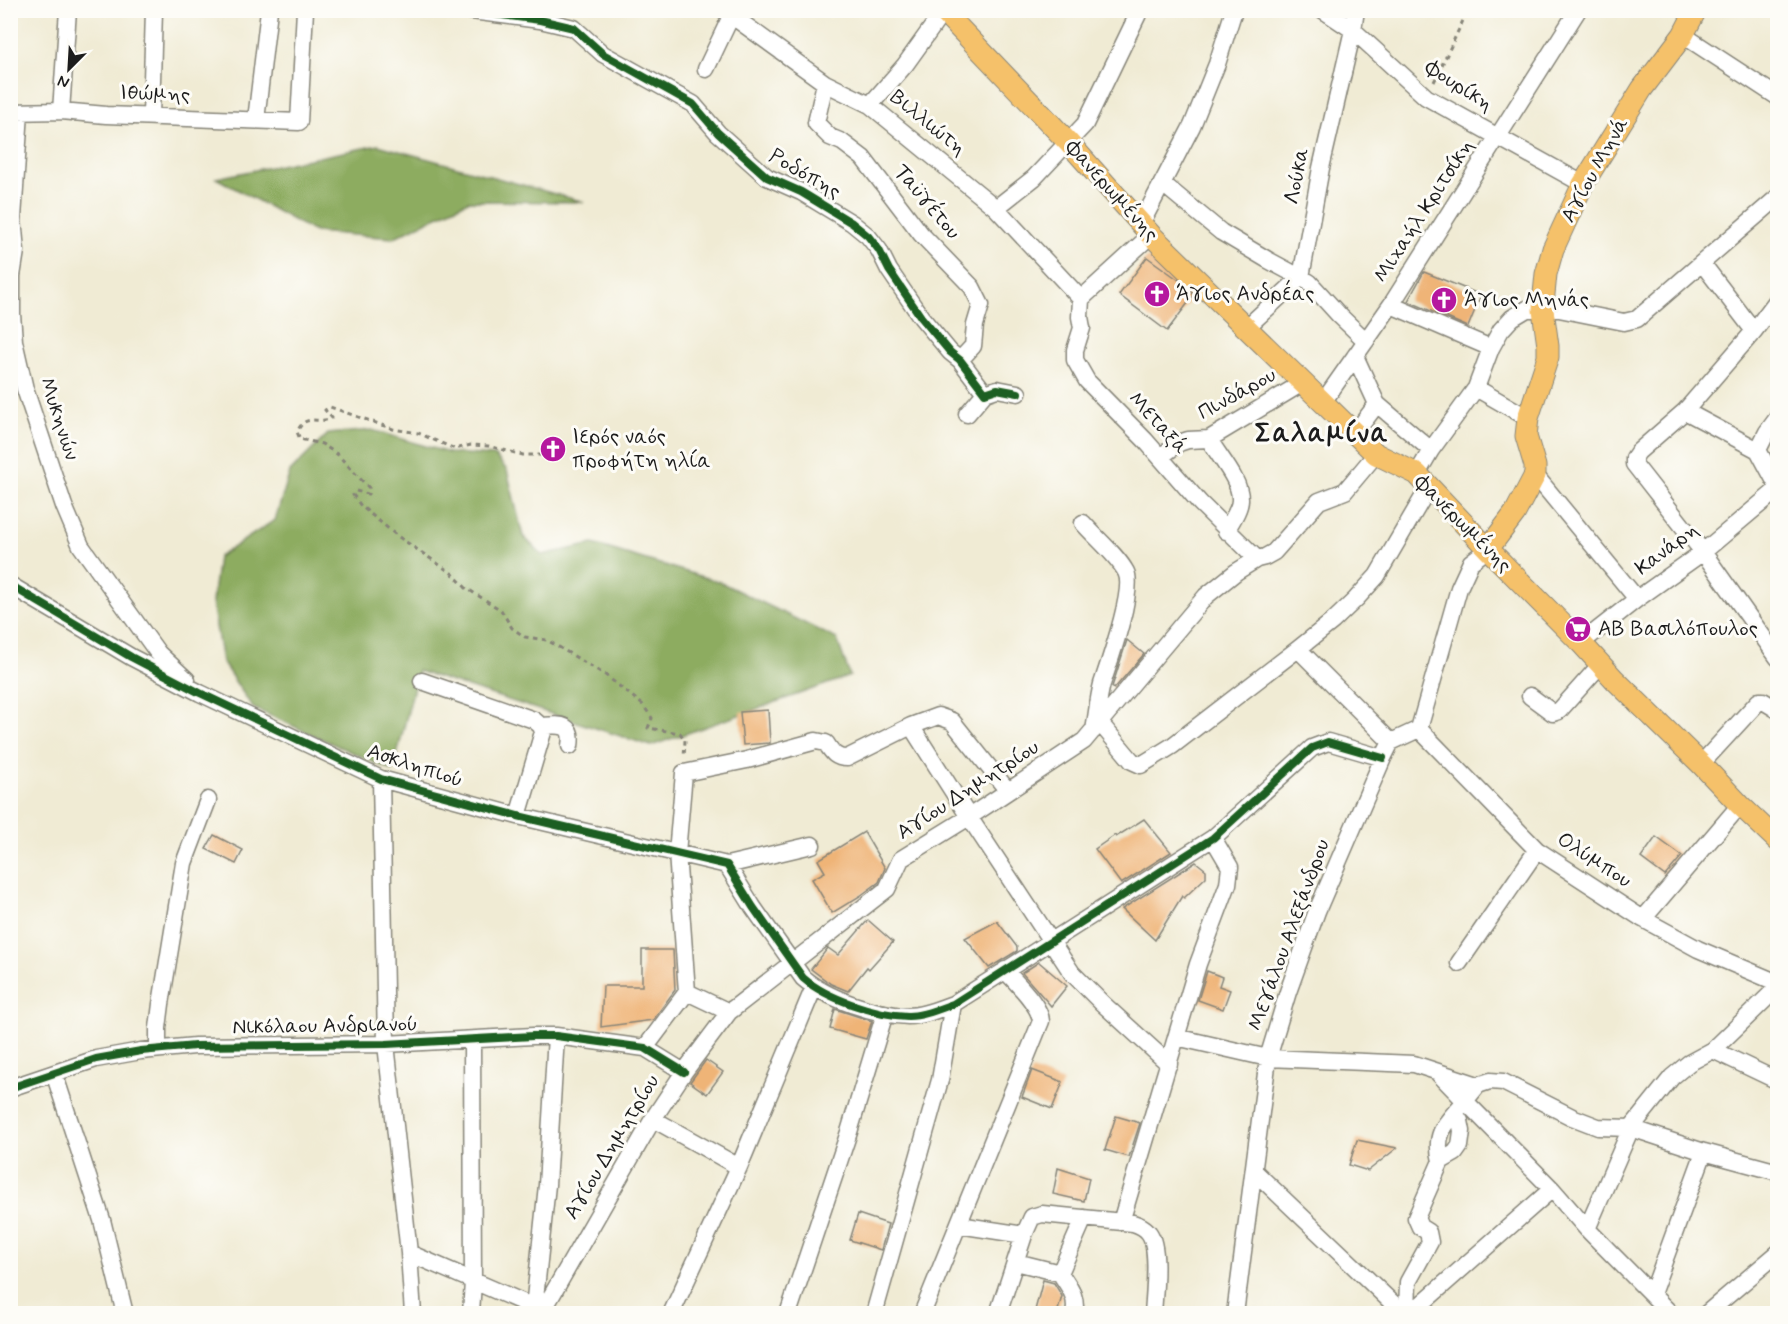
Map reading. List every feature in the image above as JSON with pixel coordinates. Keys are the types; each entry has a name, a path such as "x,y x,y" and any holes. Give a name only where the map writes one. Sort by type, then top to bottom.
{"main road":[{"name":"Αγίου Μηνά","path":"1528,418 1548,357 1544,285 1553,249 1583,184 1642,89 1683,34 1696,10"},
{"name":"Φανερωμένης","path":"942,11 1068,142 1146,230 1376,454 1423,480 1615,680 1778,841"},
{"path":"1488,549 1515,513 1535,475 1535,466 1526,436 1528,418"}],"street":[{"path":"61,111 68,10"},
{"path":"152,116 154,10"},
{"path":"256,120 269,10"},
{"name":"Ιθώμης","path":"15,112 61,111 106,115 299,122 305,10"},
{"name":"Ροδόπης","path":"464,10 540,20 574,28 603,54 693,104 718,133 767,177 810,198 852,223 868,236 921,317 950,352 960,360 985,393"},
{"path":"996,208 1034,178 1084,124 1140,10"},
{"path":"1081,298 1146,230 1162,183 1192,126 1217,64 1234,10"},
{"name":"Φουρίκη","path":"1323,10 1353,30 1426,97 1583,184"},
{"name":"Λούκα","path":"1301,277 1321,168 1356,10"},
{"name":"Μιχαήλ Κριτσίκη","path":"1323,402 1391,305 1578,10"},
{"path":"870,105 905,65 942,11"},
{"path":"706,69 730,12"},
{"name":"Βιλλιώτη","path":"730,12 825,83 870,105 996,208 1081,298"},
{"path":"1683,34 1778,97"},
{"name":"Ταϋγέτου","path":"825,83 816,123 830,137 842,142 863,158 921,234 972,287 977,296 981,305 975,325 973,346 960,360"},
{"name":"Μυκηνών","path":"15,112 13,218 16,251 12,276 12,314 14,341 25,389 64,506 81,546 158,653 200,693"},
{"path":"1162,183 1221,232 1309,282 1366,341"},
{"path":"1083,523 1118,561 1127,574 1129,585 1123,615 1102,686 1097,727 1132,761 1141,765 1172,746 1333,621 1377,576 1423,480 1431,450 1476,388 1491,348 1501,330 1512,318 1527,309 1559,309 1624,322 1637,319 1778,197"},
{"path":"1702,263 1754,331"},
{"path":"1246,328 1301,277"},
{"name":"Μεταξά","path":"1081,298 1082,328 1075,350 1075,360 1087,381 1145,440 1226,531 1257,559"},
{"path":"1778,299 1754,331 1685,411 1634,458 1634,464 1703,552 1778,658"},
{"path":"1391,305 1491,348"},
{"path":"1354,356 1377,404 1431,450"},
{"name":"Πινδάρου","path":"1160,457 1179,443 1209,439 1304,382"},
{"path":"1476,388 1528,418"},
{"path":"967,414 985,393 997,389 1018,393"},
{"path":"1355,433 1377,404"},
{"path":"1685,411 1758,450 1778,488"},
{"path":"1758,450 1778,417"},
{"path":"1209,439 1230,471 1240,500 1226,531"},
{"name":"Αγίου Δημητρίου","path":"541,1311 653,1119 684,1072 729,1012 887,888 902,859 1084,741 1206,597 1236,572 1274,552 1319,501 1345,491 1376,454"},
{"path":"1535,475 1637,599"},
{"name":"Κανάρη","path":"1581,643 1703,552 1778,488"},
{"path":"1298,649 1391,742 1419,729 1459,588 1471,562 1488,549"},
{"name":"Ασκληπιού","path":"10,585 131,657 200,693 381,779 518,816 727,865"},
{"path":"1530,696 1553,713 1559,711 1601,664"},
{"path":"422,681 534,720 541,726 543,732 518,816"},
{"path":"1701,764 1759,701 1763,701 1778,711"},
{"path":"684,1072 645,1048 687,992 677,854 684,773 747,760 816,741 826,743 834,756 847,758 912,726 938,716 952,721 1008,791"},
{"path":"541,726 565,727 570,731 570,746"},
{"path":"912,726 1072,973 1169,1064"},
{"name":"Ολύμπου","path":"1419,729 1537,850 1643,919 1698,949 1778,985"},
{"path":"812,845 727,865 792,963 814,987 847,1002 885,1013 909,1016 953,1004 1213,838 1312,748 1328,742 1383,758"},
{"name":"Μεγάλου Αλεξάνδρου","path":"1235,1314 1268,1058 1288,992 1317,911 1391,742"},
{"path":"381,779 386,1044 409,1253 413,1314"},
{"path":"158,1049 161,1004 184,863 208,800"},
{"path":"1643,919 1740,805"},
{"path":"1120,1222 1198,964 1228,884 1230,867 1213,838"},
{"path":"1459,963 1537,850"},
{"path":"922,1314 1041,1021 1041,1015 1036,1006 1005,970"},
{"path":"1587,1229 1630,1128 1672,1077 1689,1063 1713,1050 1778,985"},
{"path":"671,1314 739,1167 814,987"},
{"path":"687,992 729,1012"},
{"path":"874,1314 940,1080 953,1004"},
{"path":"788,1314 849,1132 885,1013"},
{"path":"409,1253 541,1311 556,1036"},
{"name":"Νικόλαου Ανδριανού","path":"10,1088 96,1059 158,1049 195,1046 386,1044 556,1036 645,1048"},
{"path":"1176,1037 1268,1058 1414,1064 1478,1085 1503,1082 1572,1117 1598,1127 1630,1128 1704,1152 1778,1172"},
{"path":"471,1314 473,1281 472,1040"},
{"path":"1713,1050 1778,1081"},
{"path":"1435,1070 1460,1107 1552,1189 1587,1229 1671,1314"},
{"path":"54,1072 102,1220 125,1314"},
{"path":"1407,1314 1407,1282 1430,1242 1428,1232 1420,1227 1416,1218 1441,1161 1438,1152 1442,1127 1478,1085"},
{"path":"653,1119 739,1167"},
{"path":"1652,1294 1704,1152"},
{"path":"1254,1171 1407,1314"},
{"path":"1407,1314 1552,1189"},
{"path":"998,1314 1024,1235 1032,1217 1038,1214 1133,1223 1143,1227 1150,1234 1154,1255 1153,1314"},
{"path":"1060,1273 1084,1218"},
{"path":"959,1225 1024,1235"},
{"path":"1706,1314 1778,1253"},
{"path":"1016,1262 1060,1273 1075,1298 1074,1314"}],"path":[{"path":"1426,97 1468,10"},
{"path":"542,456 488,446 471,445 455,449 418,433 393,429 330,407 325,410 332,418 307,420 300,424 297,432 300,439 322,444 337,454 369,488 368,494 356,491 353,495 362,506 396,535 453,574 466,588 501,610 512,628 525,637 547,640 604,674 643,705 652,718 648,728 680,733 685,740 684,773"}],"green space":[{"path":"378,145 584,202 468,201 393,238 315,232 216,178"},
{"path":"372,430 449,453 495,456 507,470 523,536 542,555 593,544 720,582 837,639 850,676 651,746 418,671 393,771 253,708 222,662 212,602 218,557 275,520 290,472 328,434"}],"building":[{"name":"Άγιος Ανδρέας","path":"1147,257 1183,283 1194,295 1167,331 1119,295"},
{"name":"Άγιος Μηνάς","path":"1424,272 1481,295 1468,327 1408,301"},
{"path":"1127,640 1144,654 1114,689 1112,687"},
{"path":"768,710 770,743 743,745 740,712"},
{"path":"1144,819 1171,852 1121,884 1095,849"},
{"path":"864,832 885,868 879,882 832,913 812,879 825,872 818,860"},
{"path":"214,835 243,850 236,864 206,849"},
{"path":"1656,837 1682,856 1665,876 1641,858"},
{"path":"1196,862 1206,870 1206,877 1184,898 1182,896 1155,940 1122,909"},
{"path":"868,920 893,942 869,969 867,967 848,991 831,984 811,969 828,948 838,955"},
{"path":"997,921 1017,947 1017,951 989,968 965,938"},
{"path":"642,950 673,950 675,990 653,1020 601,1027 603,986 642,986"},
{"path":"1039,962 1067,986 1051,1006 1022,973"},
{"path":"1207,971 1222,977 1219,986 1230,990 1223,1009 1198,1000"},
{"path":"835,1009 872,1021 866,1039 830,1029"},
{"path":"706,1060 723,1072 707,1094 690,1082"},
{"path":"1032,1070 1063,1082 1052,1109 1022,1097"},
{"path":"1116,1116 1140,1123 1129,1157 1105,1150"},
{"path":"1357,1140 1397,1148 1368,1171 1349,1165"},
{"path":"1058,1168 1089,1178 1084,1201 1053,1194"},
{"path":"858,1214 888,1224 881,1250 850,1240"},
{"path":"1043,1280 1054,1283 1062,1296 1057,1314 1034,1314"}],"cycle path":[{"path":"464,10 540,20 574,28 603,54 693,104 718,133 767,177 801,192 852,223 868,236 921,317 950,352 960,360 985,393 997,389 1018,393"},
{"path":"10,585 131,657 200,693 381,779 518,816 727,865 753,907 803,978 838,999 881,1013 895,1015 919,1015 953,1004 1213,838 1312,748 1328,742 1383,758"},
{"path":"10,1088 96,1059 141,1051 195,1046 386,1044 533,1036 556,1036 645,1048 684,1072"}],"place":[{"name":"Άγιος Ανδρέας","path":"1157,294"},
{"name":"Άγιος Μηνάς","path":"1444,300"},
{"name":"Ιερός ναός προφήτη ηλία","path":"553,449"},
{"name":"ΑΒ Βασιλόπουλος","path":"1578,629"}],"district":[{"name":"Σαλαμίνα","path":"1322,434"}]}
